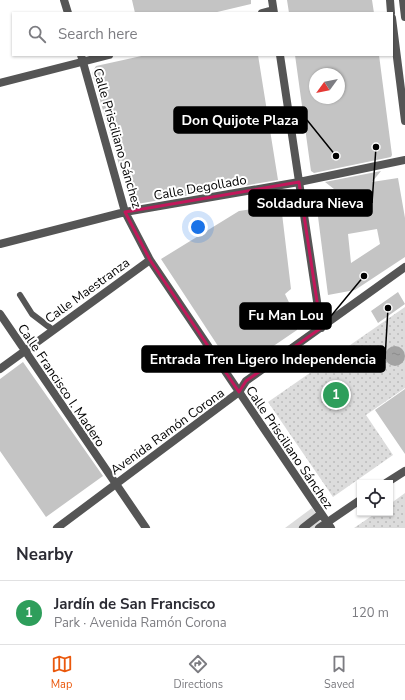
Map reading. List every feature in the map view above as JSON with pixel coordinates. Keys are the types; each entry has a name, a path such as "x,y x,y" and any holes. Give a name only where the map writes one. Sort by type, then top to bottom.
{"street":[{"path":"64,0 68,12"},
{"path":"272,0 274,11"},
{"path":"390,0 391,12"},
{"path":"403,0 405,17"},
{"path":"393,26 405,120"},
{"path":"0,83 82,58 100,56"},
{"path":"280,56 320,328"},
{"name":"Calle Prisciliano Sánchez","path":"82,58 126,212 150,260 329,525"},
{"name":"Calle Degollado","path":"0,244 126,212 299,182 405,160"},
{"name":"Calle Maestranza","path":"0,369 150,260"},
{"name":"Avenida Ramón Corona","path":"57,528 115,483 239,392 246,381 405,267"},
{"name":"Calle Francisco I. Madero","path":"0,314 146,528"},
{"path":"391,480 405,471"},
{"path":"319,528 329,525 357,502"},
{"path":"303,528 321,514"}],"lane":[{"path":"20,295 32,314 53,330"}],"highlighted area":[{"path":"299,182 321,328 246,381 239,392 150,260 125,212"}],"shaded area":[{"path":"405,307 405,388 366,415 393,455 333,497 268,402"},
{"path":"405,493 405,528 354,528 372,516 393,516 393,502"},
{"path":"312,508 326,528 285,528"}],"water":[{"path":"395,346 402,349 405,356 402,363 395,366 388,363 385,356 388,349"}],"building":[{"path":"132,0 251,0 251,4 217,12 135,12"},
{"path":"287,0 372,0 374,12 289,12"},
{"path":"141,56 258,56 278,180 131,205 92,73 96,66"},
{"path":"295,56 379,56 392,155 391,157 314,173 311,171"},
{"path":"381,171 372,182 398,178 405,218 405,257 355,290 328,295 315,193 334,189 325,182","holes":["377,229 380,244 351,263 348,234"]},
{"path":"281,205 291,289 285,294 295,315 297,330 235,372 161,259 239,211"},
{"path":"398,292 405,304 378,323 371,311"},
{"path":"23,362 103,476 46,517 0,451 0,379"},
{"path":"405,389 405,454 375,410"}],"place":[{"name":"Soldadura Nieva","path":"376,147"},
{"name":"Don Quijote Plaza","path":"336,156"},
{"name":"Fu Man Lou","path":"364,276"},
{"name":"Entrada Tren Ligero Independencia","path":"388,308"},
{"name":"Jardín de San Francisco","path":"336,395"}]}
